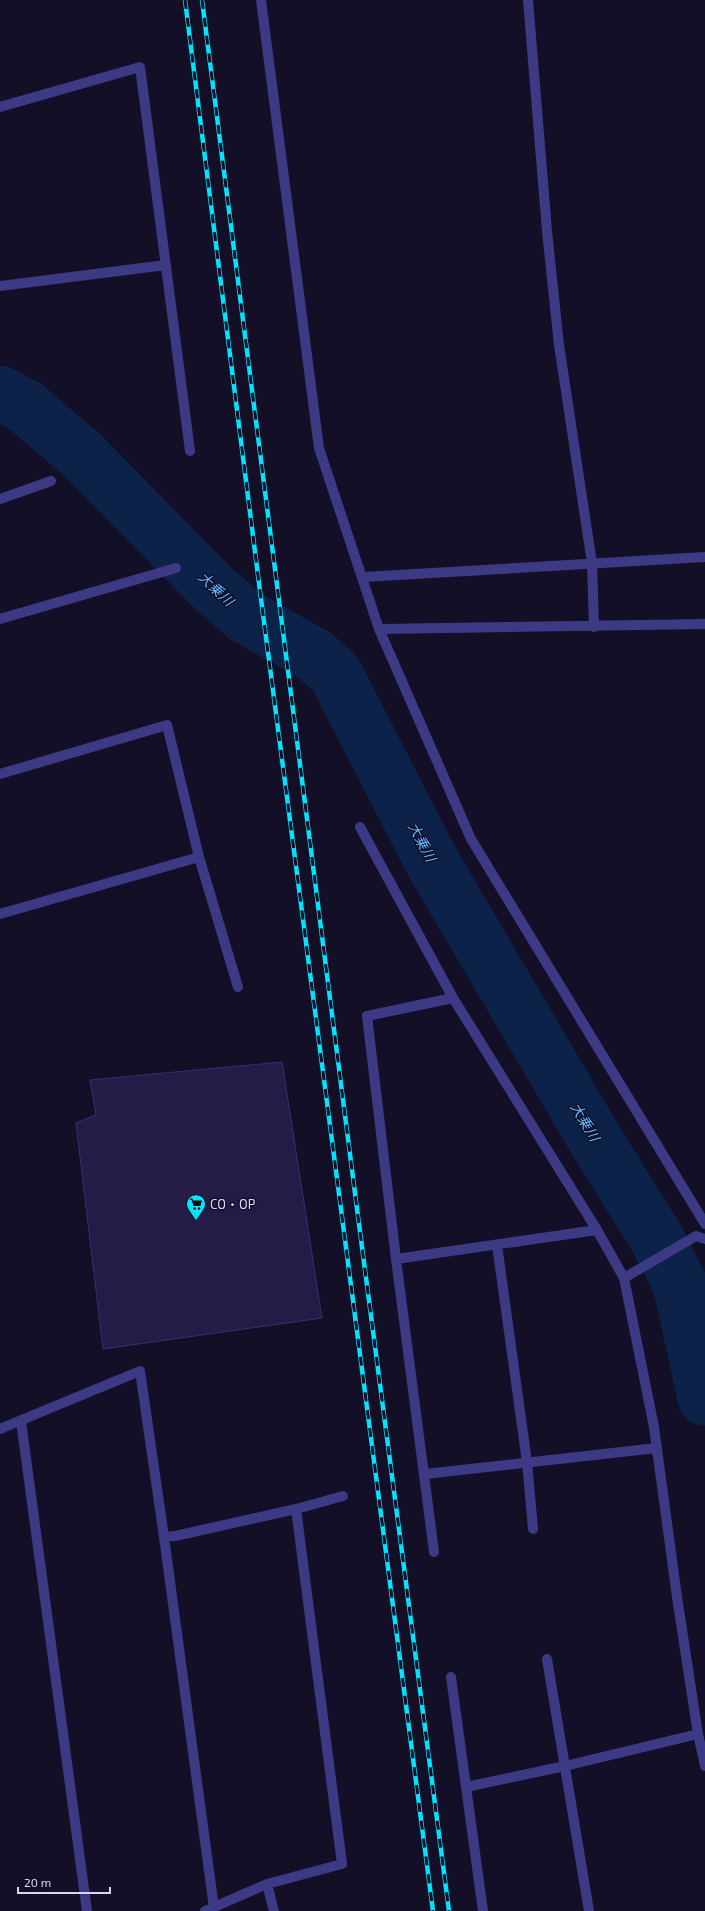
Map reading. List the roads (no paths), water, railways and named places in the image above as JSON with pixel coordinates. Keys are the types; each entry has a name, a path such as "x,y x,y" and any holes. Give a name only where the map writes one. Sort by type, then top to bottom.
{"street":[{"path":"261,0 319,448 379,629 471,839 705,1224"},
{"path":"528,0 547,231 559,345 592,563 594,626"},
{"path":"0,107 140,67 190,450"},
{"path":"0,286 166,265"},
{"path":"0,499 51,481"},
{"path":"363,577 705,557"},
{"path":"0,619 176,568"},
{"path":"379,629 705,624"},
{"path":"0,774 167,725 199,857 238,987"},
{"path":"360,827 453,998 597,1230 624,1278 657,1448 698,1734 705,1766"},
{"path":"0,914 199,857"},
{"path":"434,1552 396,1259 367,1016 453,998"},
{"path":"396,1259 597,1230"},
{"path":"624,1278 700,1238"},
{"path":"497,1245 527,1462 533,1529"},
{"path":"0,1430 140,1371 164,1537 209,1909 267,1884 342,1864 296,1509"},
{"path":"21,1421 87,1911"},
{"path":"425,1474 657,1448"},
{"path":"164,1537 175,1536 296,1509 343,1496"},
{"path":"547,1659 589,1911"},
{"path":"451,1676 483,1911"},
{"path":"466,1787 564,1766 698,1734"},
{"path":"267,1884 274,1911"}],"waterway":[{"name":"大乗川","path":"0,393 26,407 81,454 214,589 245,616 314,655 335,673 431,860 596,1141 657,1239 680,1284 705,1398"}],"railway":[{"path":"185,0 261,599 433,1911"},
{"path":"202,0 357,1209 449,1911"}],"place":[{"name":"CO・OP","path":"196,1221"}]}
